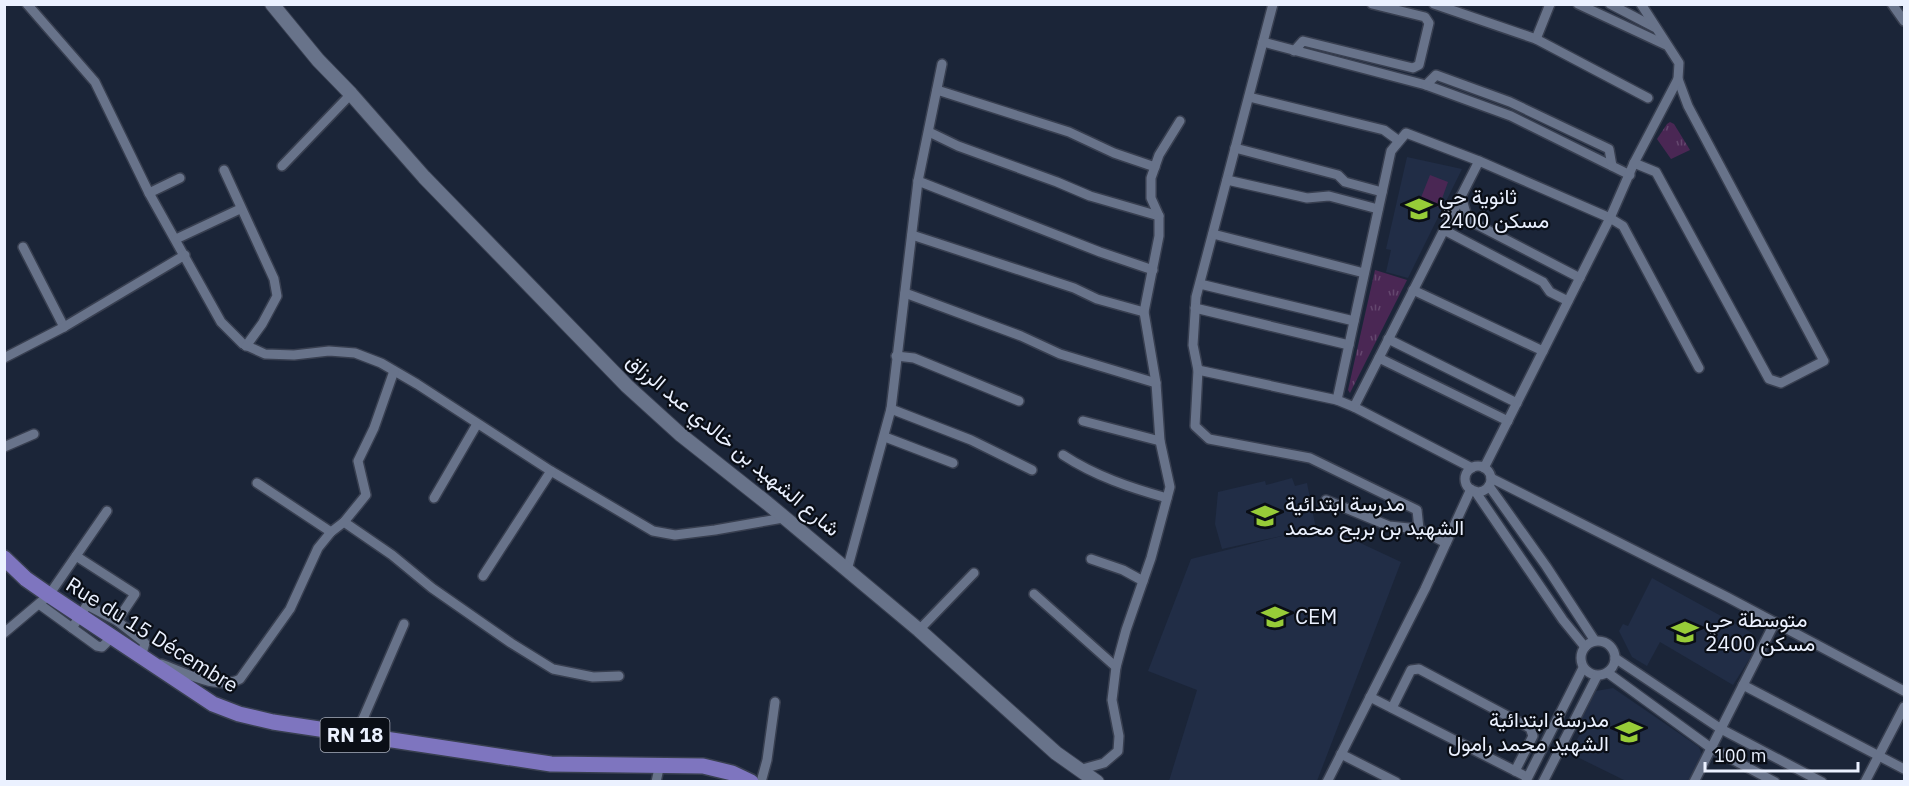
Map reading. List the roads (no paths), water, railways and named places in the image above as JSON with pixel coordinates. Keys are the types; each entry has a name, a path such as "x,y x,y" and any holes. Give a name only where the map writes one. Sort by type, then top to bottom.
{"main road":[{"name":"شارع الشهيد بن خالدي عبد الرزاق","path":"272,4 318,60 424,177 627,386 681,435 919,630 1056,753 1094,781"},
{"name":"Rue du 15 Décembre","path":"4,558 44,599 76,622 112,637 213,704 239,714 273,722 550,764 703,766 732,773 751,782"}],"street":[{"path":"27,4 95,81 149,193 221,322 246,346 265,354 294,355 329,351 355,353 381,363 551,471 653,531 675,535 783,518"},
{"path":"1273,4 1200,284 1193,345 1198,370 1195,426 1209,439 1310,458 1417,510 1419,529"},
{"path":"1294,51 1303,41 1413,69 1419,65 1430,23 1425,17 1372,4"},
{"path":"1434,4 1536,39 1648,98"},
{"path":"1536,39 1550,4"},
{"path":"1578,4 1668,46"},
{"path":"1610,4 1656,28"},
{"path":"1634,163 1656,172 1769,379 1781,383 1824,361 1688,106 1678,79 1679,63 1641,4"},
{"path":"1892,4 1904,21"},
{"path":"1263,42 1426,85 1511,116 1630,175"},
{"path":"847,570 891,409 918,181 942,64"},
{"path":"1426,85 1436,75 1510,102 1609,149 1612,166"},
{"path":"1484,468 1610,218 1634,163 1678,79"},
{"path":"937,90 1069,132 1114,153 1155,167"},
{"path":"282,166 351,94"},
{"path":"1249,97 1384,130 1399,141"},
{"path":"1079,770 1104,763 1118,751 1119,736 1112,700 1116,666 1170,487 1160,441 1156,383 1143,312 1159,236 1159,216 1151,198 1151,178 1159,155 1180,121"},
{"path":"929,132 958,146 1090,196 1159,216"},
{"path":"1337,400 1391,151 1406,133 1479,161 1610,218 1623,226 1699,368"},
{"path":"1235,148 1338,175 1345,182 1382,192"},
{"path":"1354,406 1479,161"},
{"path":"224,170 274,279 277,296 262,324 246,346"},
{"path":"149,193 180,178"},
{"path":"1227,180 1307,198 1329,196 1378,209"},
{"path":"918,181 1100,252 1153,270"},
{"path":"1340,199 1345,182"},
{"path":"1461,196 1468,220 1580,278"},
{"path":"176,239 240,209"},
{"path":"1444,230 1543,282 1550,292 1568,301"},
{"path":"1213,234 1364,273"},
{"path":"912,235 1143,312"},
{"path":"23,247 64,327"},
{"path":"4,358 64,327 185,255"},
{"path":"1200,284 1354,321"},
{"path":"1413,290 1543,351"},
{"path":"905,293 1021,336 1060,354 1156,383"},
{"path":"1196,308 1349,345"},
{"path":"1388,339 1517,403"},
{"path":"896,356 914,358 1019,401"},
{"path":"1379,358 1508,422"},
{"path":"1198,370 1337,400 1354,406 1472,468 1484,468"},
{"path":"76,622 87,606 117,621 145,643 141,657 217,683 232,683 240,679 290,609 318,548 331,532 344,522 366,495 358,461 374,428 394,371"},
{"path":"891,409 971,440 1032,470"},
{"path":"1083,421 1160,441"},
{"path":"434,498 477,424"},
{"path":"4,447 34,434"},
{"path":"885,437 953,463"},
{"path":"1063,455 1078,465 1132,489 1167,498"},
{"path":"1472,468 1466,478 1473,490 1563,620 1585,647"},
{"path":"1484,468 1490,482 1595,641"},
{"path":"483,576 551,471"},
{"path":"1473,490 1483,491 1490,482"},
{"path":"1490,482 1774,622 1905,691"},
{"path":"257,483 331,532"},
{"path":"1327,782 1473,490"},
{"path":"1326,500 1389,526 1419,529 1446,543"},
{"path":"4,633 44,599 107,511"},
{"path":"344,522 392,555 432,588 511,643 554,669 593,677 620,675"},
{"path":"76,556 135,594 117,621"},
{"path":"1091,559 1123,570 1143,581"},
{"path":"919,630 974,573"},
{"path":"1034,594 1116,666"},
{"path":"1694,782 1774,622"},
{"path":"356,735 404,624"},
{"path":"1595,641 1601,641 1611,647 1615,658 1612,669 1608,673 1597,676 1583,668 1580,657 1585,647 1595,641"},
{"path":"1615,658 1721,729 1822,782"},
{"path":"1370,697 1515,771 1526,779 1583,668"},
{"path":"1392,708 1411,670 1419,669 1530,728 1533,736 1515,771"},
{"path":"1608,673 1711,748 1775,782"},
{"path":"1543,782 1597,676"},
{"path":"1743,685 1905,769"},
{"path":"760,782 767,760 775,702"},
{"path":"1865,782 1905,707"},
{"path":"1341,754 1396,782"},
{"path":"656,782 660,764"}],"place":[{"name":"ثانوية حي 2400 مسكن","path":"1419,209"},
{"name":"مدرسة ابتدائية الشهيد بن بريح محمد","path":"1265,516"},
{"name":"CEM","path":"1275,617"},
{"name":"متوسطة حي 2400 مسكن","path":"1685,632"},
{"name":"مدرسة ابتدائية الشهيد محمد رامول","path":"1629,732"}]}
